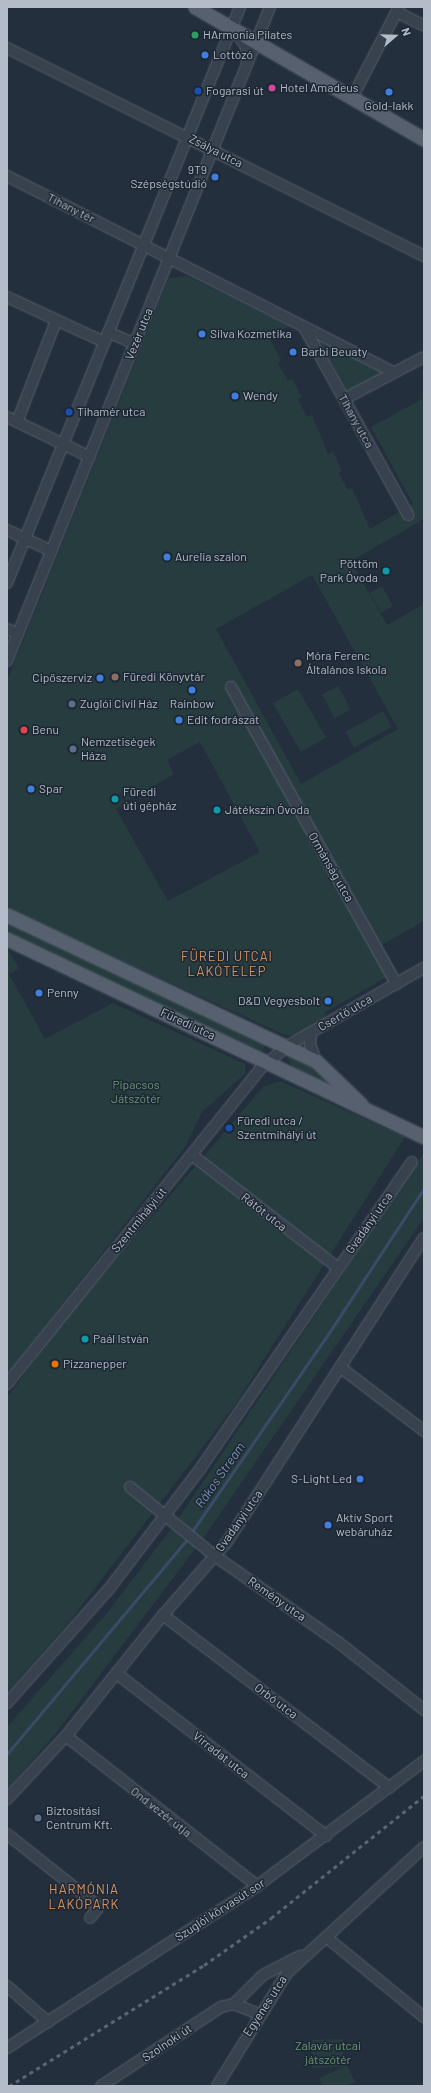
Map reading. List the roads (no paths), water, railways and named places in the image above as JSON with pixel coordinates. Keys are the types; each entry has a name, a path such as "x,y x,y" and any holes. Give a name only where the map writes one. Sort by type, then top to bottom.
{"main road":[{"path":"195,7 424,139"},
{"name":"Füredi utca","path":"7,915 316,1061 368,1110"},
{"name":"Füredi utca","path":"7,939 424,1137"}],"street":[{"path":"7,583 106,337 139,243 187,137 240,7"},
{"name":"Vezér utca","path":"7,661 270,7"},
{"path":"352,98 398,9 424,26"},
{"path":"231,28 243,38 247,66"},
{"name":"Zsálya utca","path":"7,48 424,256"},
{"name":"Tihany tér","path":"7,176 170,258"},
{"path":"170,258 394,372"},
{"path":"7,297 56,321 106,337 135,344"},
{"path":"17,422 56,321"},
{"name":"Tihany utca","path":"304,327 408,515"},
{"path":"344,399 424,357"},
{"path":"7,417 90,457"},
{"path":"7,530 51,551"},
{"path":"7,629 18,634"},
{"name":"Ormánság utca","path":"231,687 396,984"},
{"name":"Csertő utca","path":"268,1062 287,1046 424,968"},
{"name":"Füredi utca","path":"311,1033 310,1044 316,1061"},
{"name":"Szentmihályi út","path":"7,1392 10,1382 268,1062"},
{"name":"Rátót utca","path":"192,1155 338,1268"},
{"name":"Gvadányi utca","path":"7,1703 109,1589 163,1516 412,1162"},
{"name":"Gvadányi utca","path":"7,1799 66,1736 163,1615 215,1556 424,1238"},
{"path":"340,1367 424,1431"},
{"name":"Remény utca","path":"130,1487 163,1516 215,1556 338,1642 424,1710"},
{"name":"Orbó utca","path":"163,1615 390,1788"},
{"name":"Virradat utca","path":"116,1673 326,1836"},
{"name":"Ond vezér útja","path":"66,1736 257,1886"},
{"name":"Szuglói körvasút sor","path":"7,2048 257,1886 326,1836 424,1761"},
{"path":"7,1834 99,1907 90,1918"},
{"path":"424,1847 326,1937 424,2017"},
{"name":"Egyenes utca","path":"217,2086 259,2014 287,1973 304,1955 326,1937"},
{"name":"Szolnoki út","path":"101,2086 221,2007 234,2004 273,1968 304,1955"},
{"path":"7,1986 48,2022"},
{"path":"234,2004 259,2014"}],"waterway":[{"name":"Rákos Stream","path":"191,1533 325,1339 424,1188"},
{"name":"Rákos Stream","path":"7,1754 189,1537"}],"railway":[{"path":"9,2086 204,1965 271,1918 424,1796"}],"place":[{"name":"HArmonia Pilates","path":"195,35"},
{"name":"Lottózó","path":"205,55"},
{"name":"Hotel Amadeus","path":"272,88"},
{"name":"Fogarasi út","path":"198,91"},
{"name":"Gold-lakk","path":"389,92"},
{"name":"9T9 Szépségstúdió","path":"215,177"},
{"name":"Silva Kozmetika","path":"202,334"},
{"name":"Barbi Beuaty","path":"293,352"},
{"name":"Wendy","path":"235,396"},
{"name":"Tihamér utca","path":"69,412"},
{"name":"Aurelia szalon","path":"167,557"},
{"name":"Pöttöm Park Óvoda","path":"386,571"},
{"name":"Móra Ferenc Általános Iskola","path":"298,663"},
{"name":"Füredi Könyvtár","path":"115,677"},
{"name":"Cipőszerviz","path":"100,678"},
{"name":"Rainbow","path":"192,690"},
{"name":"Zuglói Civil Ház","path":"72,704"},
{"name":"Edit fodrászat","path":"179,720"},
{"name":"Benu","path":"24,730"},
{"name":"Nemzetiségek Háza","path":"73,749"},
{"name":"Spar","path":"31,789"},
{"name":"Füredi úti gépház","path":"115,799"},
{"name":"Játékszín Óvoda","path":"217,810"},
{"name":"Penny","path":"39,993"},
{"name":"D&D Vegyesbolt","path":"328,1001"},
{"name":"Füredi utca / Szentmihályi út","path":"229,1128"},
{"name":"Paál István","path":"85,1339"},
{"name":"Pizzanepper","path":"55,1364"},
{"name":"S-Light Led","path":"360,1479"},
{"name":"Aktív Sport webáruház","path":"328,1525"},
{"name":"Biztosítási Centrum Kft.","path":"38,1818"}],"district":[{"name":"FÜREDI UTCAI LAKÓTELEP","path":"227,964"},
{"name":"HARMÓNIA LAKÓPARK","path":"84,1898"}],"park label":[{"name":"Pipacsos Játszótér","path":"136,1092"},
{"name":"Zalavár utcai játszótér","path":"328,2053"}]}
